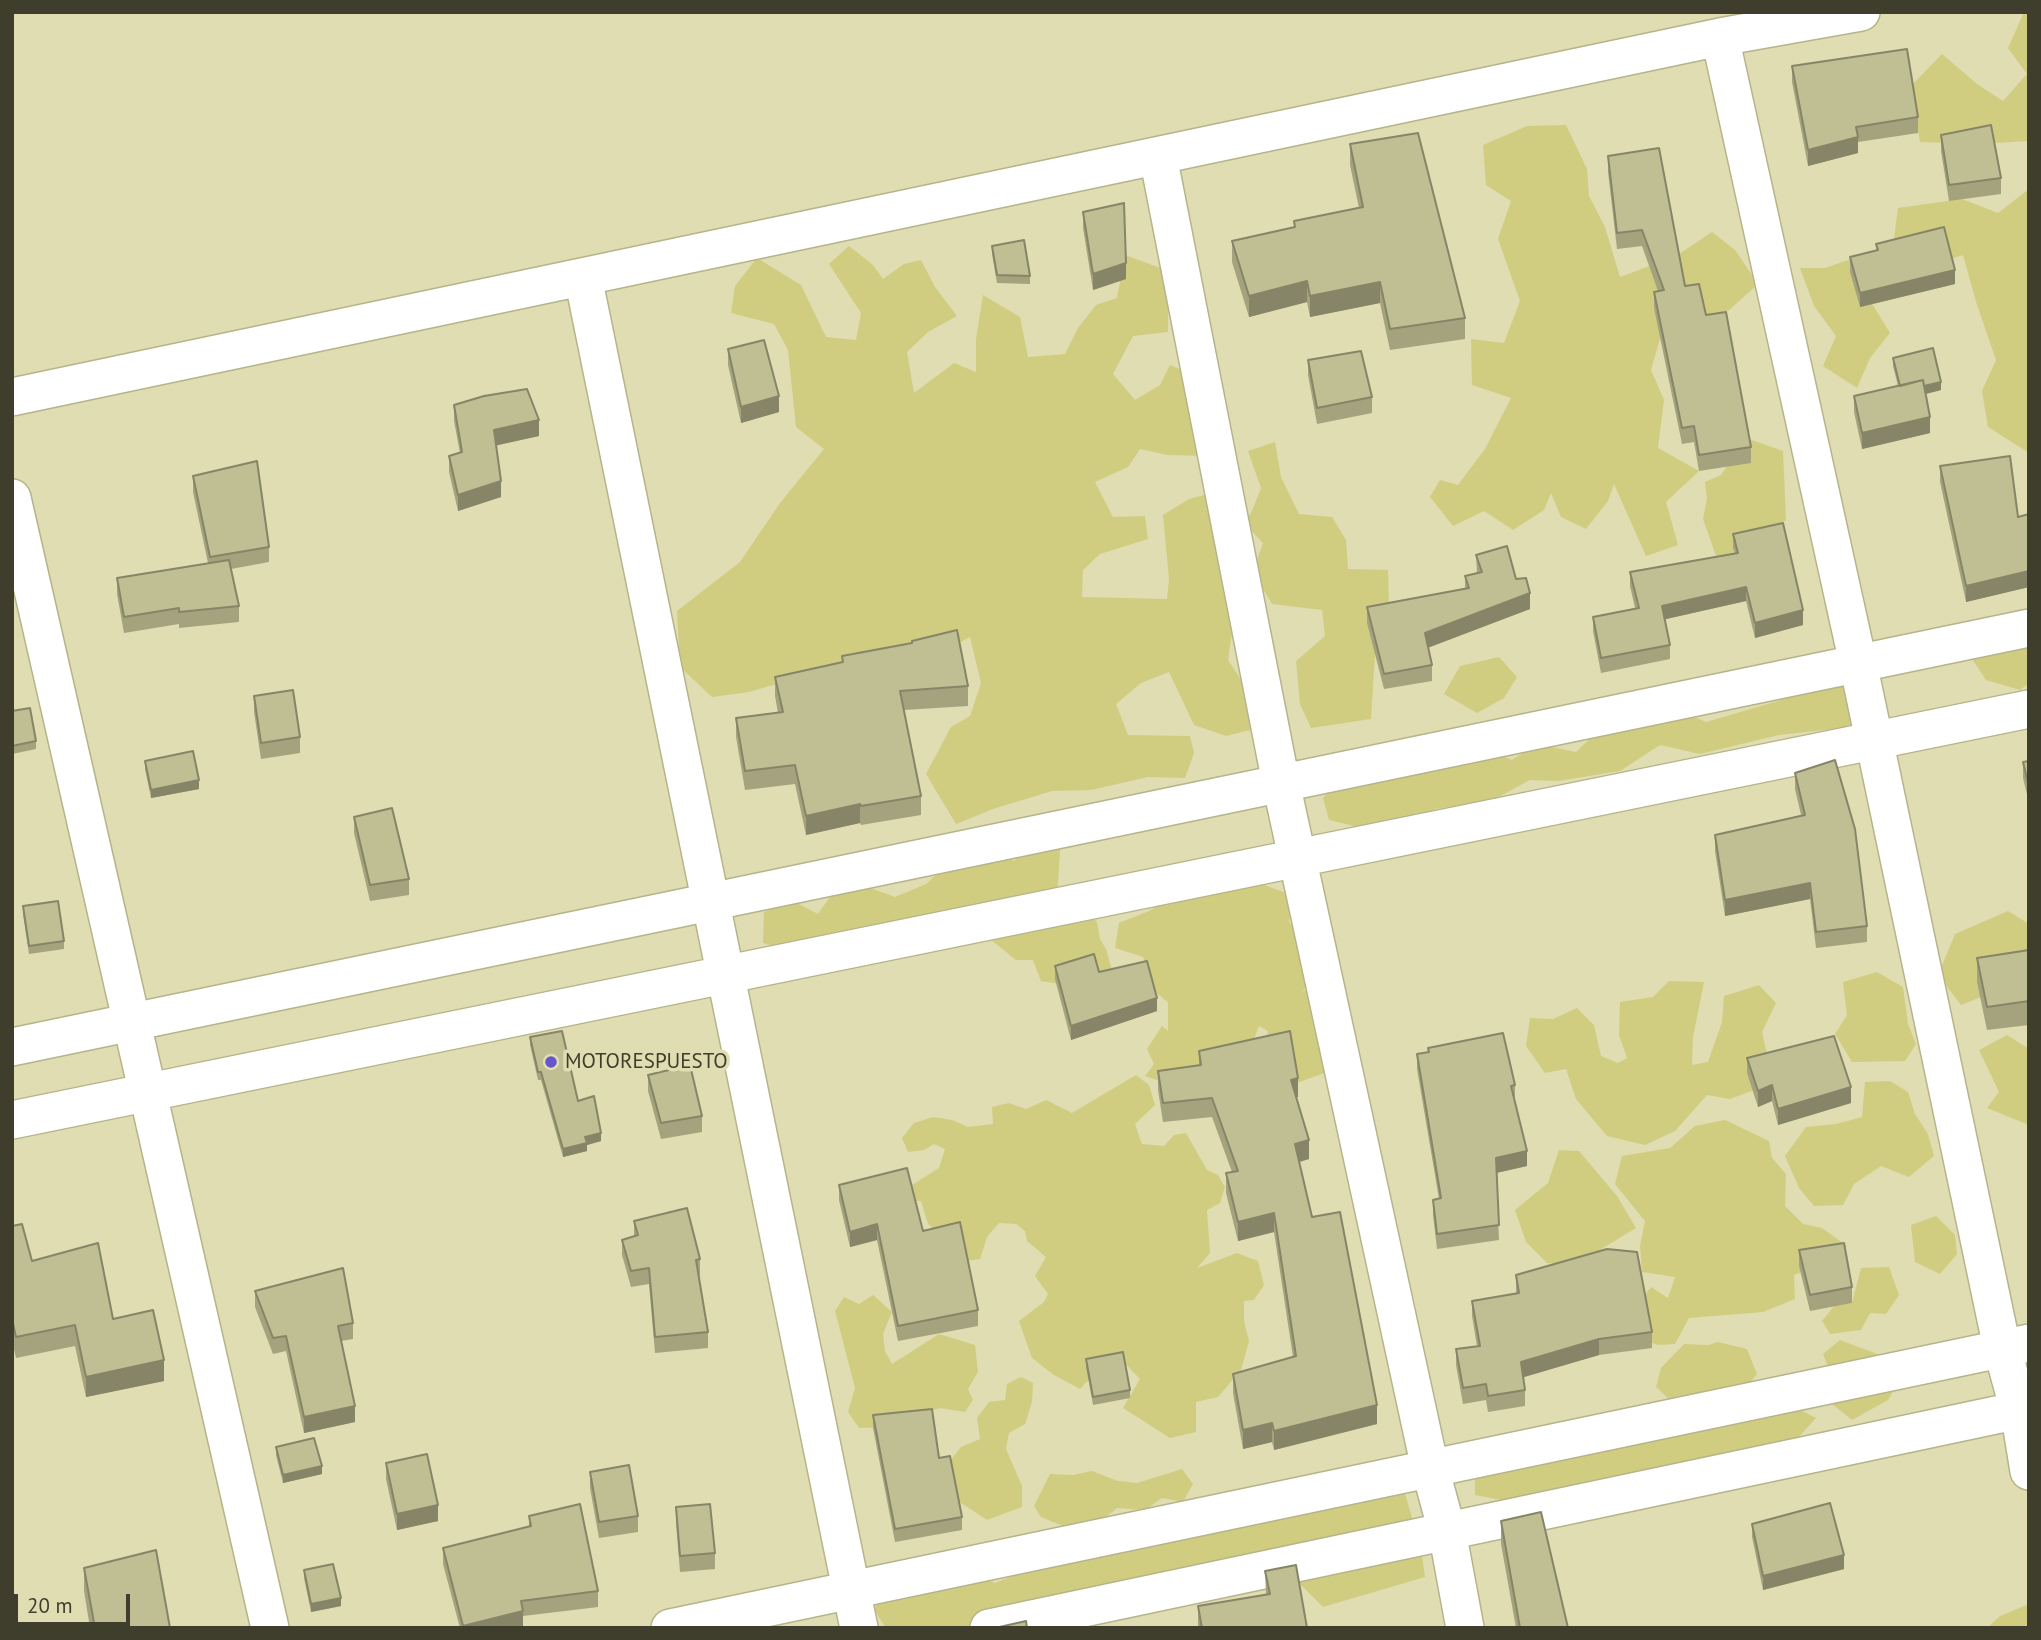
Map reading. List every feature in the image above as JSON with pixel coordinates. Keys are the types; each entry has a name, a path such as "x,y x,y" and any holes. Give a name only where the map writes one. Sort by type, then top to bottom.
{"street":[{"path":"12,397 1720,37 1861,12"},
{"path":"1720,37 1874,740 2016,1345 2029,1471"},
{"path":"1158,156 1281,783 1430,1468 1447,1531 1465,1628"},
{"path":"583,277 859,1628"},
{"path":"12,498 270,1628"},
{"path":"12,1047 2029,628"},
{"path":"12,1120 2029,709"},
{"path":"670,1628 2016,1345"},
{"path":"989,1628 2024,1409"}],"shaded area":[{"path":"2024,12 2029,12 2029,141 1975,144 1920,142 1910,87 1942,54 1977,84 2003,101 2027,74 2008,48"},
{"path":"1566,125 1587,169 1589,196 1605,227 1620,277 1676,256 1712,232 1735,250 1758,284 1728,311 1678,326 1660,339 1651,370 1664,400 1658,448 1699,471 1666,502 1678,545 1646,556 1614,484 1608,501 1586,529 1561,517 1551,493 1544,510 1513,530 1484,511 1453,526 1430,497 1440,480 1458,485 1485,449 1511,398 1472,385 1471,339 1504,343 1520,301 1498,239 1511,201 1486,185 1483,145 1527,126"},
{"path":"2029,189 2029,453 1988,427 1982,391 1996,360 1963,255 1919,270 1892,254 1898,208 1962,199 1998,213"},
{"path":"849,246 873,265 883,279 904,264 921,260 935,287 957,316 928,332 907,352 914,393 954,363 976,372 976,339 983,295 1020,317 1028,357 1065,354 1078,328 1096,305 1117,298 1125,255 1163,269 1168,332 1133,336 1113,374 1135,400 1160,385 1170,365 1182,370 1207,456 1167,455 1140,449 1128,467 1095,482 1113,517 1145,516 1148,539 1100,554 1083,570 1082,597 1167,599 1169,579 1163,515 1189,499 1208,494 1235,612 1228,660 1243,683 1258,728 1226,736 1194,725 1169,672 1141,683 1116,704 1128,735 1190,736 1194,753 1185,778 1148,777 1091,790 1052,791 993,809 956,824 926,774 951,727 970,716 981,683 970,637 938,654 797,678 749,692 712,697 680,667 677,611 740,562 780,503 824,449 796,427 788,350 774,324 731,313 735,286 757,258 801,285 826,337 856,340 861,313 829,264"},
{"path":"1854,258 1871,302 1890,333 1870,358 1857,388 1823,366 1836,336 1814,306 1800,268 1825,268"},
{"path":"1746,438 1783,451 1786,520 1721,570 1703,519 1707,498 1705,482 1721,475"},
{"path":"1275,442 1281,477 1299,514 1332,517 1346,540 1348,569 1388,570 1389,608 1375,655 1371,719 1311,728 1300,704 1296,661 1325,636 1322,610 1272,604 1253,572 1263,543 1244,523 1261,488 1248,451"},
{"path":"2029,630 2029,683 2020,690 1986,680 1972,659 1993,644"},
{"path":"1499,657 1517,677 1504,698 1477,713 1444,694 1460,666"},
{"path":"1831,678 1855,696 1851,727 1779,735 1700,754 1660,745 1620,771 1558,781 1530,780 1491,801 1435,809 1379,832 1329,820 1323,798 1348,772 1478,746 1512,760 1537,744 1576,752 1603,726 1667,705 1706,722 1778,701"},
{"path":"1036,839 1060,850 1057,898 994,911 942,910 864,938 828,933 795,952 763,943 764,912 793,901 818,914 843,878 895,897 926,884 956,856 987,849 1014,861"},
{"path":"1248,879 1294,896 1289,922 1307,947 1314,977 1302,992 1314,985 1333,1070 1291,1085 1265,1045 1268,1031 1259,1026 1249,1052 1166,1083 1145,1076 1154,1064 1147,1049 1162,1026 1168,1031 1168,1002 1151,989 1143,957 1115,948 1119,923 1149,911 1182,891"},
{"path":"1082,904 1097,922 1100,939 1112,970 1073,986 1041,981 1033,960 1016,960 990,939"},
{"path":"2008,911 2029,924 2029,978 1961,1005 1938,975 1955,934"},
{"path":"1877,972 1903,987 1908,1024 1916,1044 1905,1061 1852,1062 1835,1034 1847,1015 1843,982"},
{"path":"1669,981 1704,982 1693,1037 1692,1065 1708,1062 1722,1022 1724,996 1759,985 1776,1003 1762,1032 1767,1054 1762,1087 1730,1099 1707,1095 1675,1131 1645,1145 1607,1136 1576,1099 1566,1069 1545,1073 1526,1046 1530,1018 1553,1019 1577,1008 1594,1025 1601,1056 1618,1063 1627,1058 1619,1035 1620,1002 1653,997"},
{"path":"2007,1035 2029,1049 2029,1125 1987,1108 1999,1092 1979,1050"},
{"path":"1136,1075 1149,1085 1155,1105 1135,1124 1142,1144 1164,1146 1174,1135 1186,1133 1207,1170 1218,1175 1225,1187 1220,1203 1207,1210 1210,1253 1197,1268 1237,1253 1258,1261 1264,1285 1254,1300 1244,1301 1244,1321 1249,1341 1241,1370 1218,1397 1196,1402 1196,1432 1170,1438 1123,1408 1140,1379 1123,1361 1105,1363 1080,1389 1054,1375 1032,1358 1019,1321 1044,1302 1048,1294 1035,1276 1046,1257 1027,1241 1025,1231 1016,1224 999,1223 987,1237 980,1259 952,1263 940,1235 928,1224 921,1201 914,1201 912,1185 939,1168 945,1149 934,1144 924,1150 908,1152 902,1138 914,1123 933,1117 952,1120 968,1127 993,1124 992,1107 1009,1103 1026,1109 1046,1100 1072,1113"},
{"path":"1890,1081 1908,1092 1915,1114 1928,1134 1934,1156 1909,1177 1881,1166 1854,1184 1843,1205 1814,1206 1799,1188 1785,1156 1806,1127 1836,1124 1862,1117 1865,1082"},
{"path":"1725,1120 1769,1141 1772,1158 1786,1174 1785,1206 1803,1224 1822,1228 1847,1246 1827,1262 1794,1275 1795,1299 1763,1312 1689,1318 1675,1344 1657,1345 1635,1335 1635,1308 1651,1287 1668,1298 1675,1277 1642,1272 1640,1246 1645,1221 1615,1184 1622,1156 1670,1148 1695,1126"},
{"path":"1559,1150 1579,1151 1617,1196 1636,1228 1575,1265 1547,1263 1526,1242 1515,1210 1548,1183"},
{"path":"1936,1216 1955,1235 1957,1254 1940,1274 1915,1262 1911,1225"},
{"path":"1889,1267 1899,1295 1886,1314 1870,1313 1861,1330 1830,1334 1822,1321 1834,1306 1852,1303 1861,1268"},
{"path":"873,1295 892,1312 883,1334 885,1351 892,1364 939,1334 975,1345 978,1372 968,1389 973,1400 965,1412 940,1408 912,1416 894,1427 859,1428 848,1412 855,1388 835,1311 844,1297 859,1304"},
{"path":"1840,1340 1880,1355 1900,1380 1888,1400 1852,1420 1832,1404 1836,1387 1823,1354"},
{"path":"1718,1342 1747,1349 1757,1374 1747,1386 1678,1407 1656,1387 1661,1368 1684,1344 1708,1345"},
{"path":"1021,1377 1033,1383 1032,1402 1025,1424 1009,1433 1006,1449 1022,1486 1022,1507 987,1520 946,1493 946,1466 961,1447 980,1439 977,1418 989,1402 1005,1400 1007,1384"},
{"path":"1791,1405 1816,1418 1786,1451 1518,1503 1475,1495 1475,1477"},
{"path":"1182,1469 1193,1484 1183,1502 1162,1498 1145,1510 1117,1508 1096,1525 1070,1529 1041,1517 1034,1506 1050,1474 1073,1475 1092,1471 1118,1481 1137,1483"},
{"path":"1404,1490 1421,1549 1425,1577 1323,1607 1294,1578 958,1628 885,1627 874,1609 885,1592 911,1597 923,1584 969,1572 995,1583 1030,1569"},
{"path":"2029,1604 2029,1628 1987,1628 2000,1616"}],"building":[{"path":"1907,49 1918,117 1856,127 1858,137 1808,150 1792,66"},
{"path":"1991,125 2001,178 1949,185 1941,135"},
{"path":"1418,133 1465,318 1390,329 1380,282 1310,296 1307,281 1249,296 1232,241 1295,227 1294,221 1363,207 1350,144"},
{"path":"1659,148 1685,286 1699,284 1706,315 1726,312 1751,447 1699,455 1694,426 1682,428 1654,292 1664,290 1642,230 1617,233 1608,156"},
{"path":"1124,203 1126,263 1093,274 1083,212"},
{"path":"1944,227 1955,270 1860,293 1850,257 1878,250 1876,244"},
{"path":"1024,240 1030,276 997,275 992,246"},
{"path":"764,340 779,396 741,407 728,349"},
{"path":"1933,348 1941,382 1924,386 1923,380 1900,386 1893,358"},
{"path":"1361,351 1372,397 1317,408 1308,360"},
{"path":"1923,380 1930,417 1862,433 1854,396"},
{"path":"527,389 539,420 494,430 501,481 458,495 449,456 462,452 454,405 484,396"},
{"path":"2010,456 2018,517 2029,514 2029,571 1966,586 1940,466"},
{"path":"257,461 269,547 210,557 193,476"},
{"path":"1783,523 1803,610 1755,623 1746,587 1662,606 1670,645 1601,658 1593,617 1639,608 1630,572 1738,553 1733,534"},
{"path":"1507,546 1516,579 1526,578 1530,593 1425,633 1432,665 1384,674 1367,607 1469,588 1465,576 1482,572 1476,555"},
{"path":"229,560 239,606 179,612 179,608 124,617 117,578"},
{"path":"957,630 968,686 900,691 921,796 861,806 860,804 806,816 795,765 745,771 736,718 783,712 775,677 843,662 842,656 912,643"},
{"path":"293,690 300,737 261,743 254,696"},
{"path":"30,708 36,741 12,746 12,711"},
{"path":"193,751 199,780 151,790 145,761"},
{"path":"1835,760 1855,829 1867,926 1816,932 1810,883 1725,900 1715,835 1805,815 1795,773"},
{"path":"2029,761 2029,787 2023,762"},
{"path":"392,808 409,879 370,885 354,817"},
{"path":"58,901 64,941 29,946 23,906"},
{"path":"2029,950 2029,1001 1987,1007 1977,958"},
{"path":"1094,954 1099,972 1147,961 1157,998 1071,1026 1055,966"},
{"path":"562,1031 578,1101 594,1096 601,1133 585,1137 587,1143 563,1149 541,1072 538,1072 530,1037"},
{"path":"1290,1031 1298,1078 1291,1080 1309,1140 1295,1144 1312,1217 1340,1212 1377,1405 1274,1431 1272,1423 1243,1430 1233,1374 1296,1356 1274,1213 1238,1222 1226,1173 1238,1171 1212,1098 1163,1103 1158,1071 1201,1065 1199,1051"},
{"path":"1503,1033 1515,1085 1511,1086 1527,1151 1496,1158 1499,1225 1437,1234 1433,1200 1441,1198 1417,1054 1429,1052 1428,1048"},
{"path":"1834,1036 1851,1087 1778,1109 1772,1085 1758,1091 1747,1058"},
{"path":"690,1065 702,1116 661,1123 648,1075"},
{"path":"907,1168 923,1231 960,1222 978,1310 898,1326 877,1224 850,1232 839,1185"},
{"path":"687,1208 700,1259 696,1260 708,1332 655,1337 649,1268 631,1271 622,1240 638,1235 634,1221"},
{"path":"22,1224 32,1261 98,1243 113,1319 153,1310 164,1360 86,1377 75,1325 16,1337 12,1319 12,1226"},
{"path":"1844,1243 1852,1287 1810,1295 1799,1250"},
{"path":"1607,1249 1637,1252 1652,1332 1599,1339 1521,1362 1525,1390 1488,1396 1486,1384 1463,1388 1456,1349 1480,1346 1472,1301 1519,1293 1516,1275"},
{"path":"343,1268 353,1323 338,1326 355,1406 304,1417 286,1336 273,1338 255,1291"},
{"path":"1123,1352 1130,1390 1093,1397 1086,1359"},
{"path":"932,1409 939,1458 950,1456 962,1517 895,1529 873,1415"},
{"path":"314,1438 322,1466 283,1475 276,1447"},
{"path":"427,1454 438,1505 397,1514 386,1463"},
{"path":"629,1465 638,1516 599,1522 590,1472"},
{"path":"1830,1503 1844,1555 1763,1576 1752,1524"},
{"path":"580,1504 598,1591 521,1601 523,1611 463,1626 443,1548 531,1526 529,1516"},
{"path":"710,1504 715,1553 680,1556 676,1507"},
{"path":"1541,1512 1568,1628 1520,1628 1501,1521"},
{"path":"156,1550 170,1628 95,1628 84,1568"},
{"path":"333,1564 341,1598 311,1604 304,1570"},
{"path":"1296,1565 1307,1628 1202,1628 1198,1606 1270,1594 1265,1571"},
{"path":"1026,1621 1027,1628 995,1628"}],"place":[{"name":"MOTORESPUESTO","path":"551,1062"}]}
